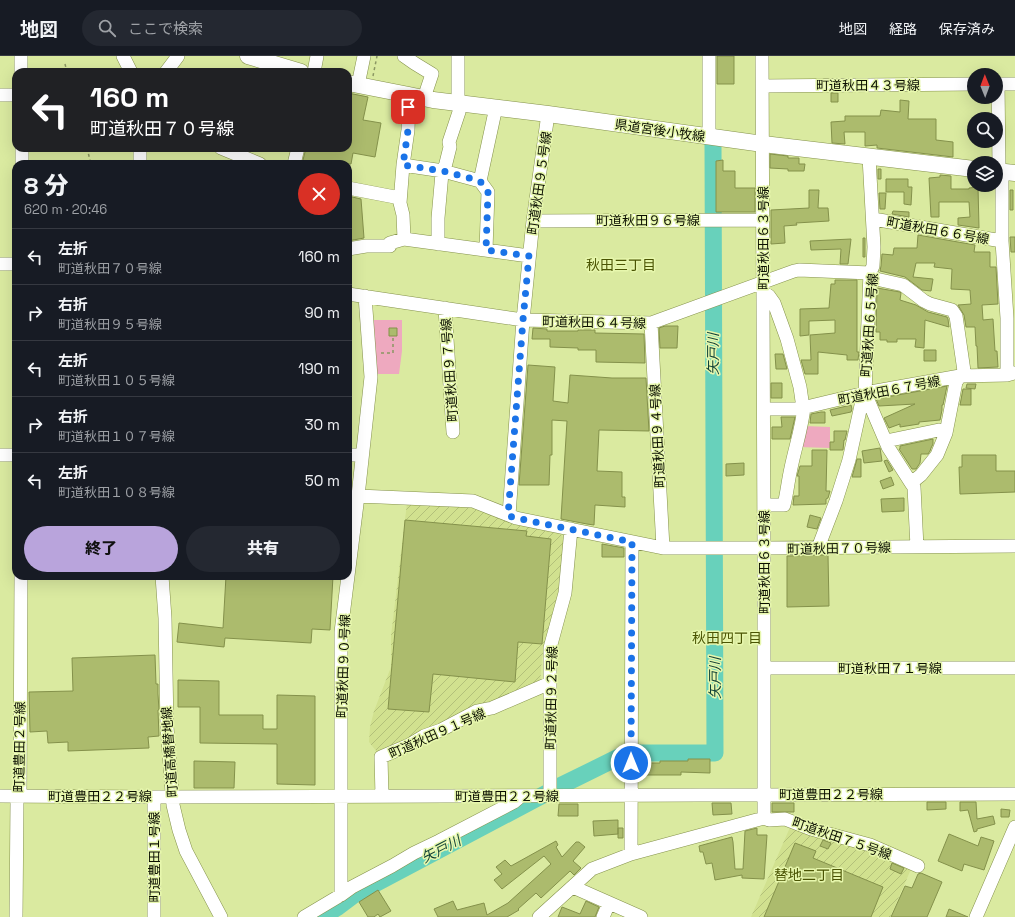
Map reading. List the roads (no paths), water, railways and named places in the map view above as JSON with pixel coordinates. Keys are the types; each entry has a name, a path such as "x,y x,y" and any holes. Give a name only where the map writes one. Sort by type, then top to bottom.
{"main road":[{"path":"248,56 288,68"},
{"name":"県道宮後小牧線","path":"358,85 416,97 459,103 763,144 967,168"}],"street":[{"path":"21,56 22,68"},
{"path":"123,56 129,68"},
{"path":"169,68 178,56"},
{"path":"315,68 317,56"},
{"path":"358,85 364,56"},
{"path":"404,56 414,64 432,74 416,97 408,130 400,198 403,215 404,240"},
{"path":"438,244 438,218 442,173 450,147 449,142 459,112 458,56"},
{"path":"709,56 709,136"},
{"name":"町道秋田６３号線","path":"762,56 764,818"},
{"name":"町道秋田４３号線","path":"763,86 967,84"},
{"path":"1003,84 1015,84"},
{"path":"0,94 12,95"},
{"path":"997,104 999,166 1004,172 1002,179 1002,241 1011,374"},
{"path":"480,181 496,107"},
{"name":"町道秋田９５号線","path":"508,516 529,256 548,114"},
{"path":"228,155 246,160"},
{"name":"町道秋田６５号線","path":"869,157 874,247 873,266 870,273 865,393 888,447 911,483"},
{"path":"403,165 443,171 480,181 488,192 486,250"},
{"path":"352,189 400,198"},
{"name":"町道秋田６６号線","path":"873,219 1002,241"},
{"name":"町道秋田９６号線","path":"533,221 763,220"},
{"path":"352,248 366,246 390,246 390,243 404,240 529,256"},
{"path":"0,264 12,264"},
{"name":"町道秋田６４号線","path":"352,294 523,320 651,323 763,287 789,272 799,270 870,273 876,279 903,285 924,301 952,310 956,316 964,371 956,382 946,433 937,455 921,475 911,483"},
{"path":"763,287 774,303 787,339 804,408 803,420 790,470 784,505 764,505"},
{"name":"町道秋田９０号線","path":"352,544 371,377 365,296"},
{"name":"町道秋田９７号線","path":"445,308 453,432"},
{"name":"町道秋田９４号線","path":"651,323 663,548"},
{"name":"町道秋田６７号線","path":"764,409 804,408 865,393 960,376 1011,374"},
{"path":"818,548 849,460 865,393"},
{"path":"886,441 939,430 946,433"},
{"path":"0,455 12,455"},
{"path":"352,455 362,455"},
{"path":"911,483 914,487 917,547"},
{"name":"町道秋田７０号線","path":"358,496 473,501 516,518 663,548 1015,546"},
{"name":"町道秋田９２号線","path":"550,796 550,648 565,593 571,529"},
{"path":"631,854 632,542"},
{"name":"町道豊田２号線","path":"16,917 17,801 20,796 21,580"},
{"name":"町道高橋替地線","path":"162,580 165,618 167,727 174,812 186,851 221,917"},
{"name":"町道秋田９０号線","path":"341,895 341,632 348,580"},
{"name":"町道秋田７１号線","path":"764,671 1015,668"},
{"path":"764,671 1015,674"},
{"name":"町道秋田９１号線","path":"382,796 381,757 409,745 424,736 441,730 478,711 492,708 550,683"},
{"name":"町道豊田２２号線","path":"0,796 154,797 1015,794"},
{"path":"304,917 352,887 392,866 414,852 439,841 507,806 521,796"},
{"name":"町道豊田１号線","path":"154,797 154,917"},
{"path":"539,917 592,869 631,854 764,818"},
{"name":"町道秋田７５号線","path":"764,818 770,820 785,819 811,829 870,845 918,866"},
{"path":"976,917 1015,827"},
{"path":"573,887 638,916"},
{"path":"603,917 609,903"}],"waterway":[{"name":"矢戸川","path":"322,917 354,895 560,786 627,753 715,753 713,144"}],"district":[{"name":"秋田三丁目","path":"621,265"},
{"name":"秋田四丁目","path":"727,638"},
{"name":"替地二丁目","path":"809,875"}]}
